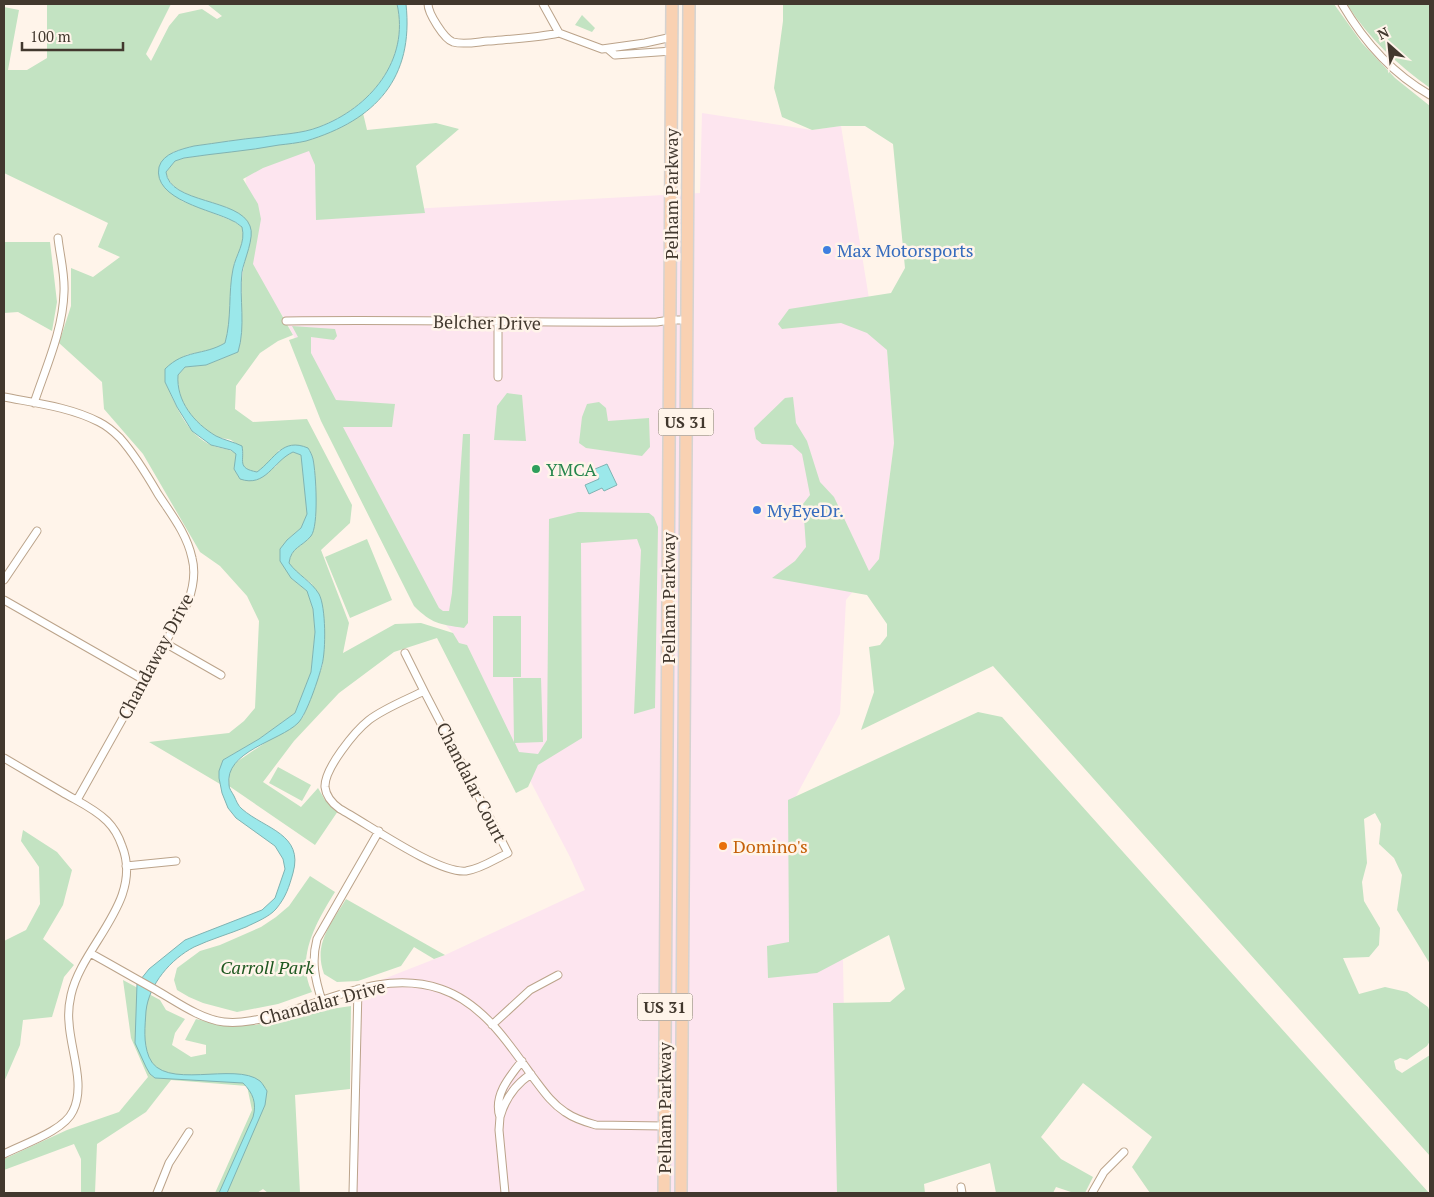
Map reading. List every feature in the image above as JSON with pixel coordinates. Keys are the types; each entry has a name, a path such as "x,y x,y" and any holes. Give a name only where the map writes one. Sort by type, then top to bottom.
{"main road":[{"name":"Pelham Parkway","path":"664,1193 672,4"},
{"name":"Pelham Parkway","path":"680,1193 689,4"},
{"path":"672,37 688,37"},
{"path":"670,216 688,216"},
{"path":"670,265 687,266"},
{"path":"670,357 687,359"},
{"path":"668,504 686,499"},
{"path":"667,721 684,720"},
{"path":"667,820 683,820"},
{"path":"666,913 682,912"},
{"path":"665,1084 681,1082"},
{"path":"664,1126 681,1126"}],"street":[{"path":"428,4 430,14 445,36 453,42 467,43 544,36 559,32 602,49 608,49 622,45 645,44 672,37"},
{"path":"543,4 559,32"},
{"path":"1342,4 1375,50 1401,74 1430,95"},
{"path":"608,49 615,55 672,51"},
{"path":"34,403 55,341 62,312 64,287 58,238"},
{"name":"Belcher Drive","path":"286,321 498,321 558,323 687,320"},
{"path":"498,321 498,377"},
{"name":"Chandaway Drive","path":"4,397 78,414 110,428 133,454 186,539 194,566 193,585 188,602 77,800"},
{"path":"4,580 37,531"},
{"path":"4,600 144,680"},
{"path":"165,643 221,675"},
{"name":"Chandalar Court","path":"405,653 508,853 470,870 453,870 425,858 334,805 325,789 326,780 343,748 361,727 383,712 424,690"},
{"path":"4,758 105,818 124,850 126,866 126,877 122,895 77,978 71,995 69,1012 78,1089 76,1104 71,1115 58,1127 4,1154"},
{"path":"322,1001 314,971 317,939 379,831"},
{"path":"126,866 176,861"},
{"name":"Chandalar Drive","path":"90,953 209,1018 232,1022 259,1020 358,989 390,982 434,987 462,999 479,1012 492,1025 522,1061 548,1097 560,1109 586,1122 610,1125 664,1126"},
{"path":"492,1025 530,990 558,975"},
{"path":"353,1193 358,989"},
{"path":"505,1193 498,1105 500,1093 522,1061"},
{"path":"500,1117 510,1094 518,1084 531,1074"},
{"path":"156,1193 169,1163 189,1132"},
{"path":"1092,1193 1104,1172 1124,1152"}],"shaded area":[{"path":"702,113 812,130 841,126 872,317 887,350 894,443 879,559 846,600 840,714 794,800 796,952 843,960 847,1193 357,1193 358,989 445,955 585,890 570,857 453,633 437,615 286,321 242,253 248,141 319,135 320,214 700,193"}],"green space":[{"path":"47,4 171,4 146,54 151,61 169,26 179,14 202,9 217,19 222,16 207,4 397,4 399,25 397,44 391,63 382,79 370,94 355,108 338,119 305,131 182,149 165,159 159,170 182,201 233,221 243,227 244,233 233,269 225,343 214,349 186,355 165,382 178,409 188,426 202,440 237,454 234,469 240,479 275,467 284,456 293,452 301,455 303,461 307,514 301,528 287,540 291,578 307,591 313,608 315,632 311,672 295,713 259,739 223,760 219,778 220,784 149,742 229,733 244,721 255,708 259,621 247,596 220,566 200,552 143,454 104,409 102,382 59,343 71,306 71,268 93,277 120,257 98,247 108,223 4,173 4,7 19,10 8,70 27,70 47,58"},
{"path":"783,4 1334,4 1362,43 1395,78 1430,106 1430,964 1397,910 1402,875 1394,858 1379,844 1381,824 1375,813 1364,819 1367,863 1362,882 1364,901 1380,928 1379,945 1369,957 1343,958 1359,994 1385,987 1407,992 1428,1007 1430,1012 1430,1041 1427,1046 1407,1060 1400,1058 1394,1061 1396,1069 1402,1073 1430,1055 1430,1156 993,666 861,730 874,692 869,647 880,645 887,636 887,624 867,595 772,578 795,561 806,547 803,504 810,495 802,454 792,445 762,444 756,439 754,428 785,398 793,397 796,423 807,441 820,482 834,497 869,571 879,559 894,443 887,350 867,333 841,323 782,329 778,324 789,309 891,293 905,268 893,144 865,126 841,126 812,130 782,117 774,88 783,21"},
{"path":"1347,4 1430,4 1430,88 1384,50 1364,28"},
{"path":"582,15 595,28 592,32 575,25"},
{"path":"363,113 367,130 436,123 459,129 416,166 425,213 316,220 315,165 309,151 263,168 243,179 258,204 261,219 253,264 293,335 278,341 260,353 236,386 235,409 253,422 307,419 352,505 350,523 321,550 349,623 343,653 395,624 421,623 453,633 459,643 467,645 514,742 513,678 541,678 543,742 515,743 519,752 538,754 547,740 549,519 578,512 649,513 654,517 658,527 655,708 634,714 641,550 637,539 581,543 582,738 538,765 528,787 516,793 437,638 394,652 339,693 294,741 263,782 301,807 318,788 325,800 338,811 315,845 229,786 229,772 235,763 303,717 323,664 312,584 294,570 289,563 292,554 310,537 313,531 316,499 313,459 308,448 279,450 269,464 257,472 247,470 242,464 243,451 231,440 220,438 200,425 183,402 178,385 178,375 185,367 206,365 238,352 242,332 243,271 251,230 231,210 182,192 169,180 166,172 175,161 184,158 305,141 347,124"},
{"path":"4,242 50,242 57,302 52,331 18,312 4,313"},
{"path":"292,326 335,329 337,336 334,340 311,337 311,353 336,400 395,404 392,427 343,427 439,608 443,611 449,611 452,593 463,434 470,434 468,623 464,628 431,620 414,606 321,421 289,340 298,337"},
{"path":"507,393 522,395 526,441 494,440 497,406"},
{"path":"599,402 606,408 608,421 649,418 650,447 642,456 586,448 579,443 582,417 587,404"},
{"path":"367,539 392,600 350,618 325,557"},
{"path":"493,616 521,616 521,677 493,677"},
{"path":"978,712 1002,717 1429,1193 1150,1193 1132,1167 1152,1137 1083,1083 1041,1137 1061,1159 1093,1177 1085,1193 1074,1193 1056,1187 1053,1193 996,1193 990,1163 924,1184 925,1193 837,1193 833,1003 890,1002 905,989 889,935 817,973 768,978 767,946 789,942 788,800"},
{"path":"278,767 311,785 302,801 269,783"},
{"path":"23,830 57,852 72,870 63,905 43,939 74,965 64,977 52,1017 23,1020 20,1045 4,1082 4,941 26,930 40,904 39,867 21,841"},
{"name":"Carroll Park","path":"310,876 335,892 315,927 307,953 307,979 312,992 278,1004 237,1012 203,1003 177,990 174,980 177,968 200,951 220,945 261,927 276,917 289,906"},
{"path":"346,899 445,955 434,959 414,947 401,966 358,981 337,982 324,974 321,953 325,935"},
{"path":"123,980 160,1000 166,1010 185,1019 175,1033 172,1045 191,1057 206,1054 206,1045 185,1040 196,1019 221,1025 256,1025 315,1007 324,1010 351,1006 350,1089 295,1095 300,1193 268,1193 263,1189 257,1193 215,1193 252,1110 247,1086 171,1080 146,1112 97,1144 95,1193 81,1193 81,1159 74,1144 4,1170 4,1159 67,1130 119,1112 148,1077 131,1038"}],"water":[{"path":"397,4 406,4 407,30 404,54 396,74 385,92 371,108 331,132 306,141 184,158 175,161 166,172 170,182 179,190 233,210 244,217 250,226 251,236 241,282 242,332 238,352 206,365 185,367 178,375 178,385 183,402 200,425 216,436 242,446 244,466 250,470 257,472 285,447 299,445 309,449 313,459 315,476 314,530 308,540 294,550 289,563 319,594 324,618 325,639 322,665 305,712 298,723 290,729 244,755 235,764 230,773 229,785 239,806 280,834 293,849 295,860 287,892 276,909 266,917 246,927 207,941 177,958 156,982 146,1011 146,1046 149,1057 157,1067 169,1073 184,1075 234,1074 249,1076 260,1081 267,1091 265,1105 227,1193 219,1193 253,1117 255,1107 253,1098 243,1083 155,1078 150,1074 135,1043 137,984 149,969 185,940 262,910 275,898 285,869 283,859 275,846 236,818 228,808 222,793 219,771 223,760 259,739 295,713 311,672 315,632 313,609 307,591 291,578 280,561 280,549 301,528 307,514 301,455 293,452 263,477 256,480 240,479 234,469 236,454 231,450 211,445 192,431 177,407 165,382 165,369 172,363 187,355 209,350 225,343 234,264 242,243 243,233 242,227 234,221 174,196 165,188 159,178 159,167 164,158 174,152 194,146 305,131 338,119 355,108 382,79 391,63 397,44 399,25"},
{"path":"607,464 617,485 604,491 602,488 589,494 585,485 599,479 595,469"}],"place":[{"name":"Max Motorsports","path":"827,250"},
{"name":"YMCA","path":"536,469"},
{"name":"MyEyeDr.","path":"757,510"},
{"name":"Domino's","path":"723,846"}]}
